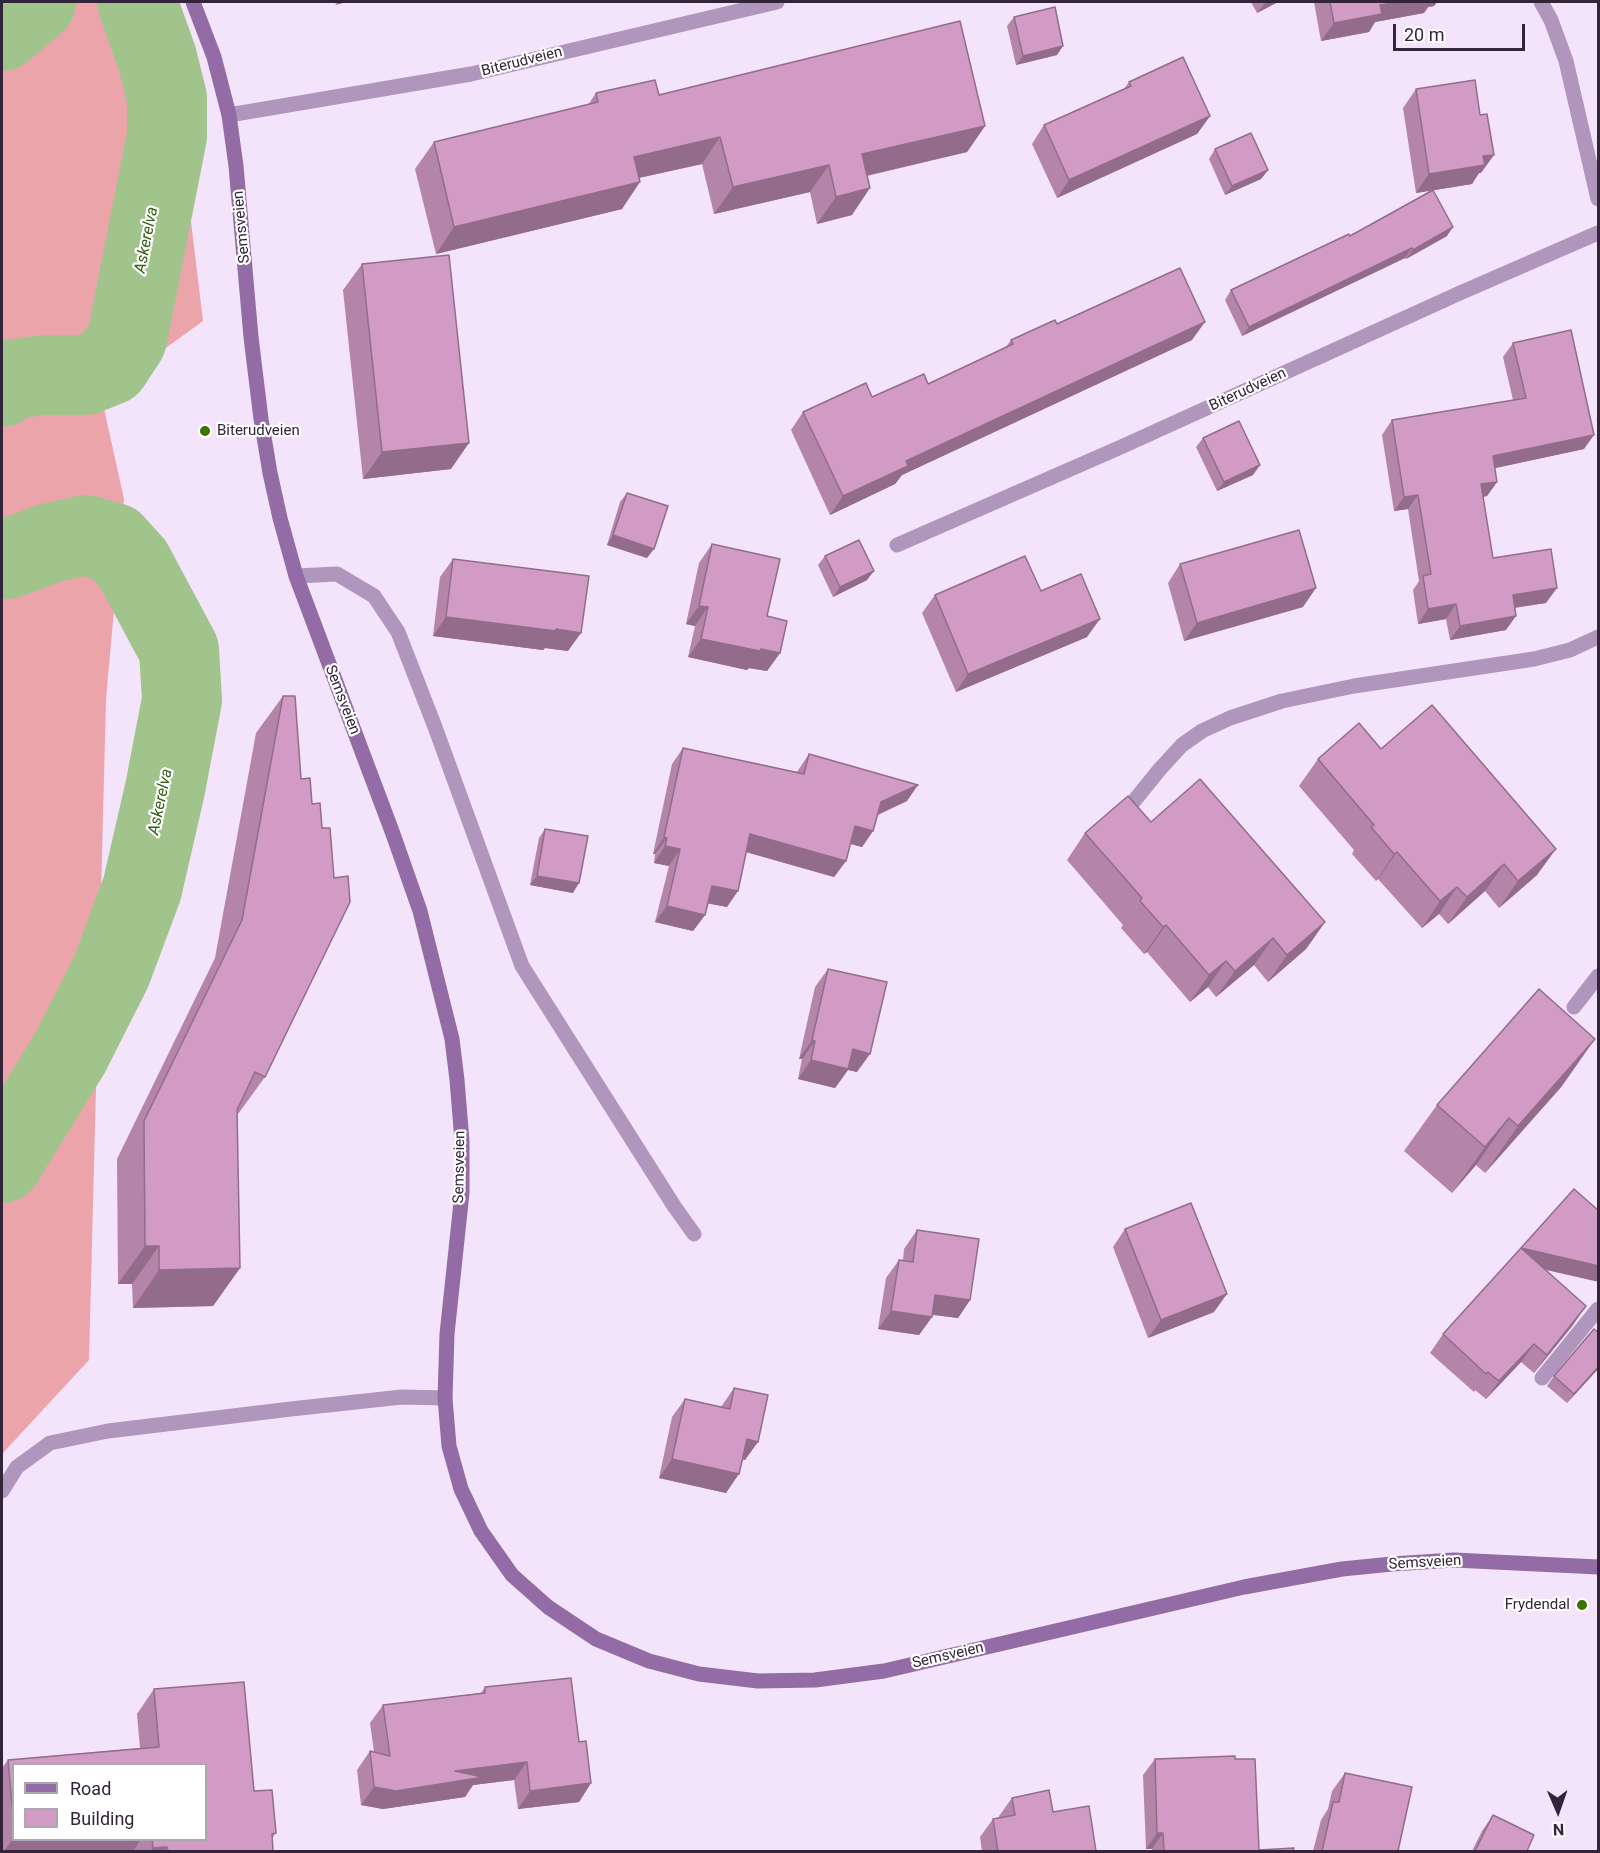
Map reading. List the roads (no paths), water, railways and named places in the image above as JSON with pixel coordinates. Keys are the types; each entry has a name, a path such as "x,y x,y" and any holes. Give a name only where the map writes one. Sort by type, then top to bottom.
{"main road":[{"name":"Semsveien","path":"193,2 214,57 229,115 238,177 251,337 261,419 277,506 296,576 420,911 452,1039 458,1080 462,1142 462,1193 447,1334 445,1398 449,1446 461,1489 481,1531 512,1575 548,1608 596,1639 649,1661 699,1674 770,1681 815,1680 884,1671 1244,1587 1352,1568 1454,1560 1599,1567"}],"street":[{"name":"Biterudveien","path":"229,115 471,74 777,2"},
{"path":"1541,2 1551,20 1566,60 1599,199"},
{"name":"Biterudveien","path":"897,545 1122,447 1460,293 1599,233"},
{"path":"296,576 337,574 374,596 398,633 435,727 522,966 694,1234"},
{"path":"1130,806 1182,745 1203,731 1230,718 1282,702 1354,686 1534,659 1570,650 1599,637"},
{"path":"1574,1007 1599,976"},
{"path":"1542,1378 1599,1309"},
{"path":"2,1491 17,1467 50,1443 108,1431 291,1409 402,1397 445,1398"}],"waterway":[{"name":"Askerelva","path":"2,31 36,2"},
{"name":"Askerelva","path":"2,387 9,380 43,375 85,375 110,365 127,339 167,136 167,98 157,58 137,2"},
{"name":"Askerelva","path":"2,558 7,559 50,543 86,535 114,543 133,564 179,650 182,700 142,889 111,972 70,1053 2,1163"}],"place":[{"name":"Biterudveien","path":"205,431"},
{"name":"Frydendal","path":"1582,1605"}]}
